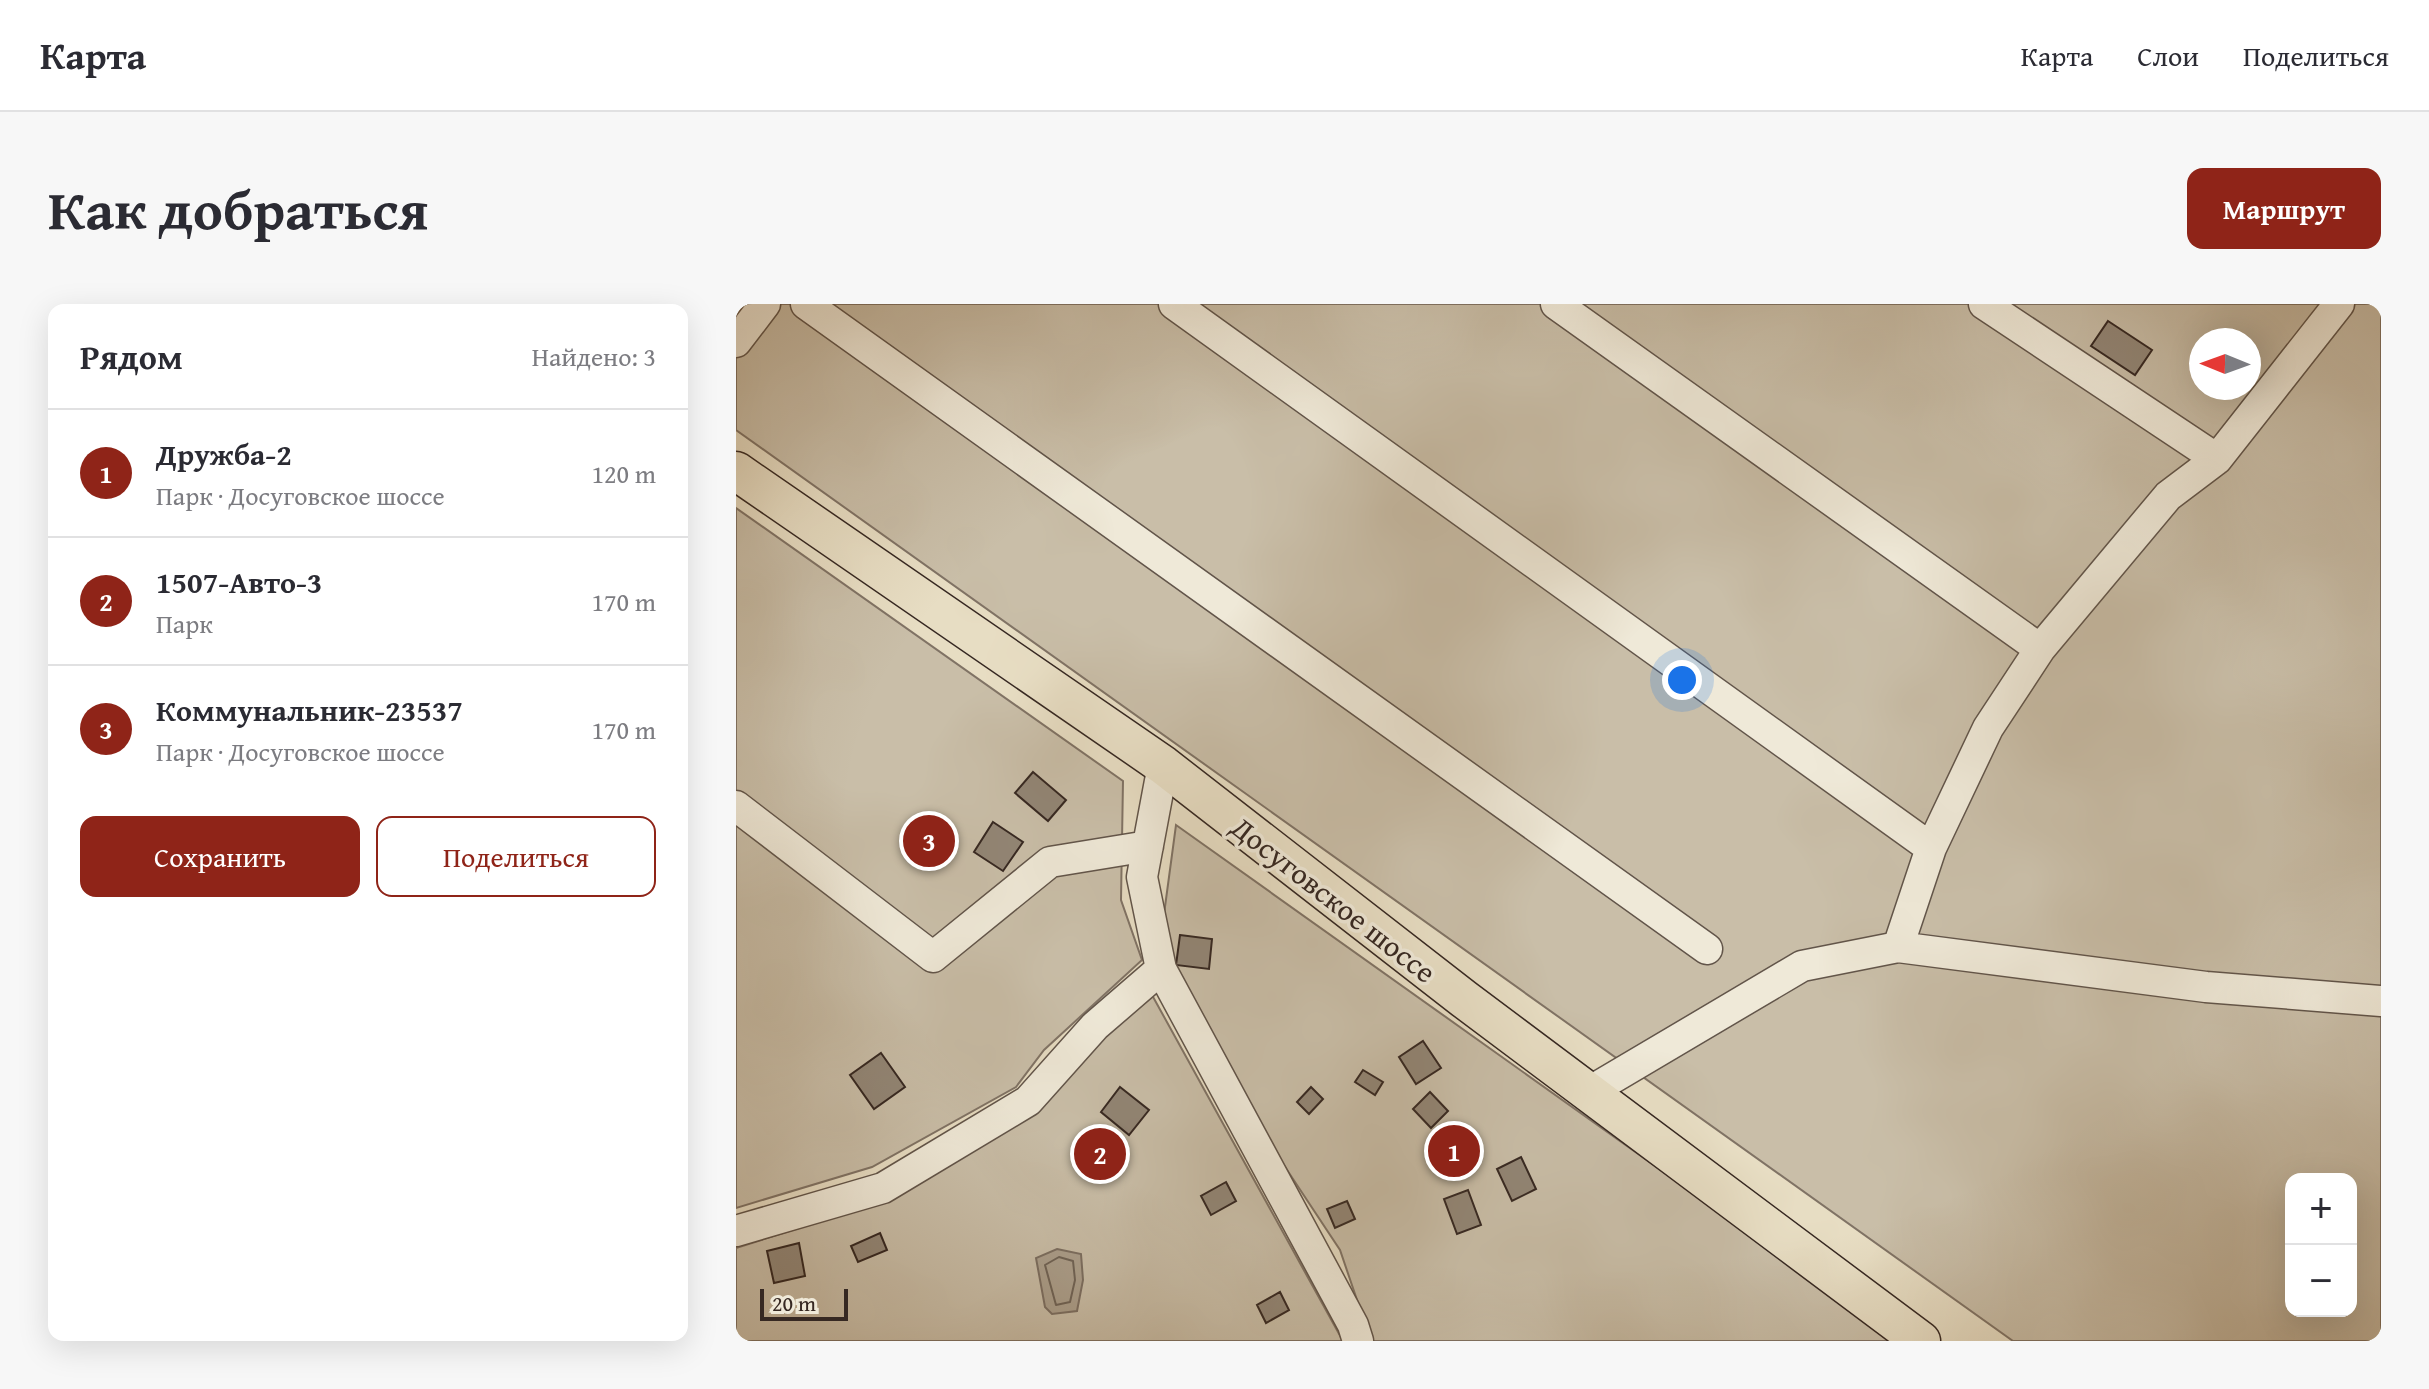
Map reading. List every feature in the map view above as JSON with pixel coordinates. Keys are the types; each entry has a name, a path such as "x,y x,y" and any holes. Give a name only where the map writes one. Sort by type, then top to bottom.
{"main road":[{"name":"Досуговское шоссе","path":"736,471 1163,765 1589,1092 1921,1341"}],"lane":[{"path":"736,342 765,304"},
{"path":"806,304 1707,949"},
{"path":"1174,304 1931,848"},
{"path":"1556,304 2040,649"},
{"path":"1984,304 2217,459"},
{"path":"1898,947 1931,848 1988,728 2040,649 2168,496 2217,459 2339,304"},
{"path":"1163,765 1142,877 1161,969 1353,1325 1358,1341"},
{"path":"736,806 933,957 1050,862 1148,846"},
{"path":"1589,1092 1802,966 1898,947 2206,987 2381,999"},
{"path":"736,1231 883,1188 1028,1101 1095,1026 1161,969"}],"shaded area":[{"path":"736,304 2381,304 2381,1341 2013,1341 736,430"},
{"path":"736,508 1123,781 1121,900 1142,960 1044,1050 1016,1087 872,1167 736,1208"},
{"path":"1176,825 1901,1341 1371,1341 1340,1250 1209,1052 1162,929"},
{"path":"1152,995 1343,1341 736,1341 736,1248 881,1202 1103,1036"}],"water":[{"path":"1057,1249 1081,1254 1083,1280 1077,1311 1052,1314 1045,1307 1036,1258"}],"building":[{"path":"2108,321 2152,350 2135,375 2091,346"},
{"path":"1033,772 1066,800 1048,821 1015,793"},
{"path":"993,822 1023,842 1003,871 974,852"},
{"path":"1180,935 1212,939 1209,969 1176,965"},
{"path":"1423,1041 1441,1068 1416,1084 1399,1057"},
{"path":"881,1053 905,1087 874,1109 850,1075"},
{"path":"1363,1070 1383,1082 1375,1095 1355,1082"},
{"path":"1120,1087 1149,1110 1129,1135 1101,1112"},
{"path":"1311,1087 1323,1099 1309,1114 1297,1102"},
{"path":"1430,1092 1448,1111 1431,1128 1413,1109"},
{"path":"1521,1157 1536,1189 1512,1201 1497,1169"},
{"path":"1226,1182 1236,1201 1211,1215 1201,1196"},
{"path":"1468,1190 1481,1225 1457,1234 1444,1199"},
{"path":"1347,1201 1355,1219 1335,1228 1327,1209"},
{"path":"880,1233 887,1250 858,1262 851,1246"},
{"path":"799,1243 805,1276 774,1283 767,1251"},
{"path":"1280,1292 1289,1310 1266,1323 1257,1305"}],"place":[{"name":"Коммунальник-23537","path":"929,841"},
{"name":"Дружба-2","path":"1454,1151"},
{"name":"1507-Авто-3","path":"1100,1154"}]}
